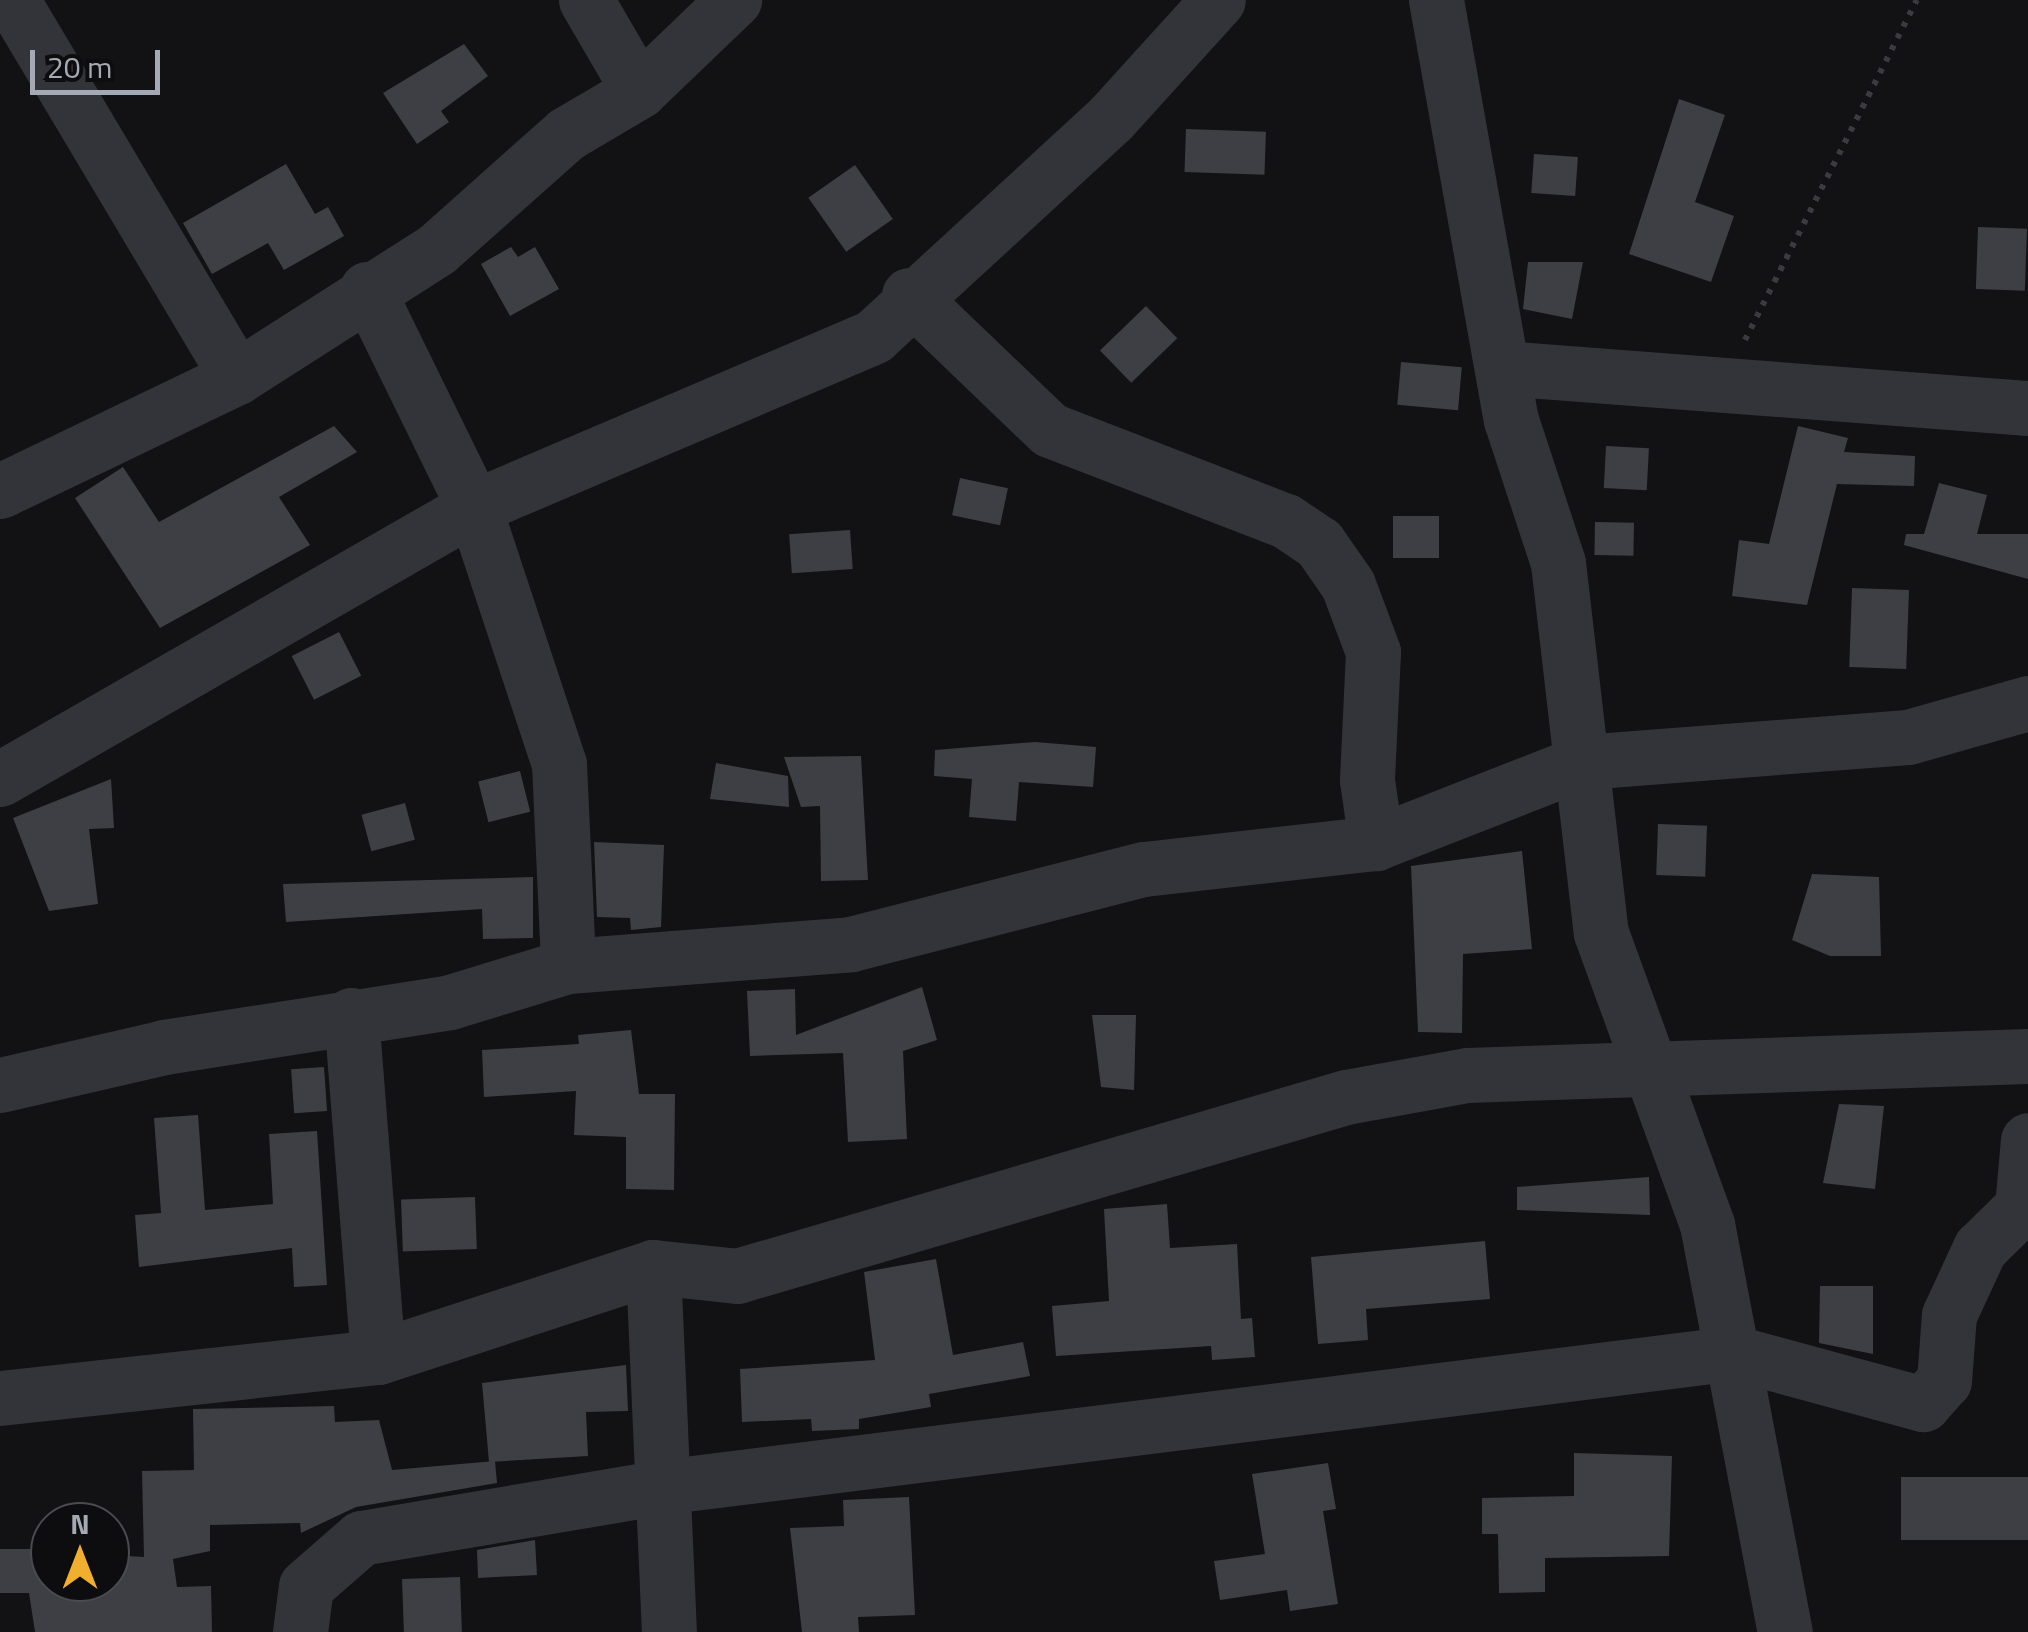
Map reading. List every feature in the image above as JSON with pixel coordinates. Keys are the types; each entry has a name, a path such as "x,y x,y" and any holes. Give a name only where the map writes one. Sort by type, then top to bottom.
{"street":[{"path":"12,0 237,377"},
{"path":"586,0 639,91"},
{"path":"4,471 237,377 367,289 437,249 566,134 639,91 734,0"},
{"path":"0,779 474,507 803,372 874,336 909,295 1111,118 1218,0"},
{"path":"1436,0 1502,368 1558,563 1601,934 1644,1064 1707,1224 1735,1353 1785,1632"},
{"path":"367,289 474,507 559,764 568,966"},
{"path":"909,295 1050,430 1286,521 1319,543 1348,584 1373,652 1367,780 1376,843"},
{"path":"1502,368 2028,408"},
{"path":"0,1084 352,1016 450,1002 568,966 850,944 1144,868 1376,843 1583,762 1908,736 2028,703"},
{"path":"352,1016 378,1357"},
{"path":"0,1398 378,1357 653,1267 738,1276 1346,1097 1466,1076 1644,1064 2028,1056"},
{"path":"300,1632 306,1586 361,1538 669,1486 1735,1353 1923,1404 1944,1382 1948,1315 1980,1248 2025,1207 2028,1140"},
{"path":"653,1267 669,1486 669,1632"}],"path":[{"path":"1722,386 1916,0"}],"building":[{"path":"464,44 488,76 441,111 449,122 417,144 383,93"},
{"path":"1679,99 1725,115 1695,202 1734,216 1711,282 1629,254"},
{"path":"1186,129 1266,132 1264,175 1184,172"},
{"path":"1534,154 1578,157 1575,196 1531,193"},
{"path":"286,164 315,214 328,207 344,236 284,270 268,243 212,274 183,223"},
{"path":"855,165 893,219 846,252 808,198"},
{"path":"1978,227 2027,229 2025,291 1976,289"},
{"path":"511,247 518,257 535,247 559,289 510,316 481,264"},
{"path":"1528,262 1583,262 1572,319 1523,309"},
{"path":"1146,306 1177,338 1131,383 1100,350"},
{"path":"1401,362 1462,367 1458,410 1397,405"},
{"path":"334,426 357,452 279,497 310,545 160,628 75,498 123,467 159,522"},
{"path":"1798,426 1848,438 1844,452 1915,456 1914,486 1837,484 1807,605 1732,596 1739,540 1769,544"},
{"path":"1606,446 1649,448 1647,490 1604,488"},
{"path":"960,478 1008,488 1000,525 952,515"},
{"path":"1939,483 1987,495 1977,534 2028,534 2028,579 1904,545 1906,534 1924,534"},
{"path":"1393,516 1439,516 1439,558 1393,558"},
{"path":"1595,522 1634,523 1633,556 1594,555"},
{"path":"850,530 853,569 792,573 789,534"},
{"path":"1852,588 1909,590 1906,669 1849,667"},
{"path":"339,632 361,676 314,700 292,656"},
{"path":"1035,742 1096,747 1093,787 1019,782 1016,821 969,817 972,779 934,776 935,750"},
{"path":"861,756 868,880 821,881 820,806 801,807 784,757"},
{"path":"716,763 788,776 789,807 710,799"},
{"path":"520,771 530,812 488,822 478,781"},
{"path":"111,779 114,828 89,829 98,904 49,911 13,818"},
{"path":"405,803 415,840 371,851 362,815"},
{"path":"1658,824 1707,826 1705,877 1656,875"},
{"path":"594,842 664,845 661,927 631,930 630,918 597,917"},
{"path":"1522,851 1532,949 1463,954 1462,1033 1418,1032 1411,866"},
{"path":"1812,874 1879,877 1881,956 1830,956 1792,940"},
{"path":"533,877 533,938 483,939 482,909 286,922 283,884"},
{"path":"922,987 937,1040 903,1051 907,1139 848,1142 843,1053 750,1056 747,991 795,989 796,1035"},
{"path":"1092,1015 1136,1015 1134,1090 1101,1087"},
{"path":"631,1030 639,1094 675,1094 674,1190 626,1189 626,1137 574,1135 576,1091 484,1097 482,1050 579,1044 578,1035"},
{"path":"324,1067 327,1111 294,1113 291,1069"},
{"path":"1839,1104 1884,1106 1875,1189 1823,1183"},
{"path":"198,1115 205,1210 273,1204 269,1134 317,1131 327,1285 294,1287 292,1248 139,1267 135,1215 161,1213 154,1118"},
{"path":"1649,1177 1650,1215 1517,1210 1517,1187"},
{"path":"475,1197 477,1249 403,1252 401,1200"},
{"path":"1167,1204 1170,1248 1237,1244 1241,1319 1252,1318 1255,1357 1212,1360 1211,1346 1056,1356 1052,1306 1109,1301 1104,1209"},
{"path":"1485,1241 1490,1299 1366,1309 1368,1340 1318,1344 1311,1257"},
{"path":"936,1259 953,1355 1023,1342 1030,1376 929,1394 931,1407 859,1419 859,1429 812,1431 811,1419 742,1422 740,1369 875,1360 864,1272"},
{"path":"1820,1286 1873,1286 1873,1354 1819,1343"},
{"path":"626,1365 628,1411 586,1412 588,1456 489,1462 482,1383"},
{"path":"334,1406 335,1422 379,1420 392,1470 495,1461 497,1483 356,1507 301,1533 300,1523 210,1525 210,1551 173,1559 177,1587 211,1586 212,1632 35,1632 30,1602 130,1602 130,1556 144,1557 142,1471 194,1470 193,1409"},
{"path":"1574,1453 1672,1456 1669,1556 1545,1558 1545,1592 1499,1593 1498,1534 1482,1534 1482,1498 1574,1496"},
{"path":"1328,1463 1336,1509 1323,1511 1338,1604 1290,1611 1287,1590 1220,1600 1214,1561 1265,1554 1252,1474"},
{"path":"1901,1477 2028,1477 2028,1540 1901,1540"},
{"path":"909,1497 915,1615 858,1617 859,1632 802,1632 790,1528 844,1526 843,1500"},
{"path":"535,1540 537,1575 478,1578 477,1550"},
{"path":"0,1549 30,1549 30,1600 29,1593 0,1593"},
{"path":"460,1577 462,1632 404,1632 402,1579"}]}
